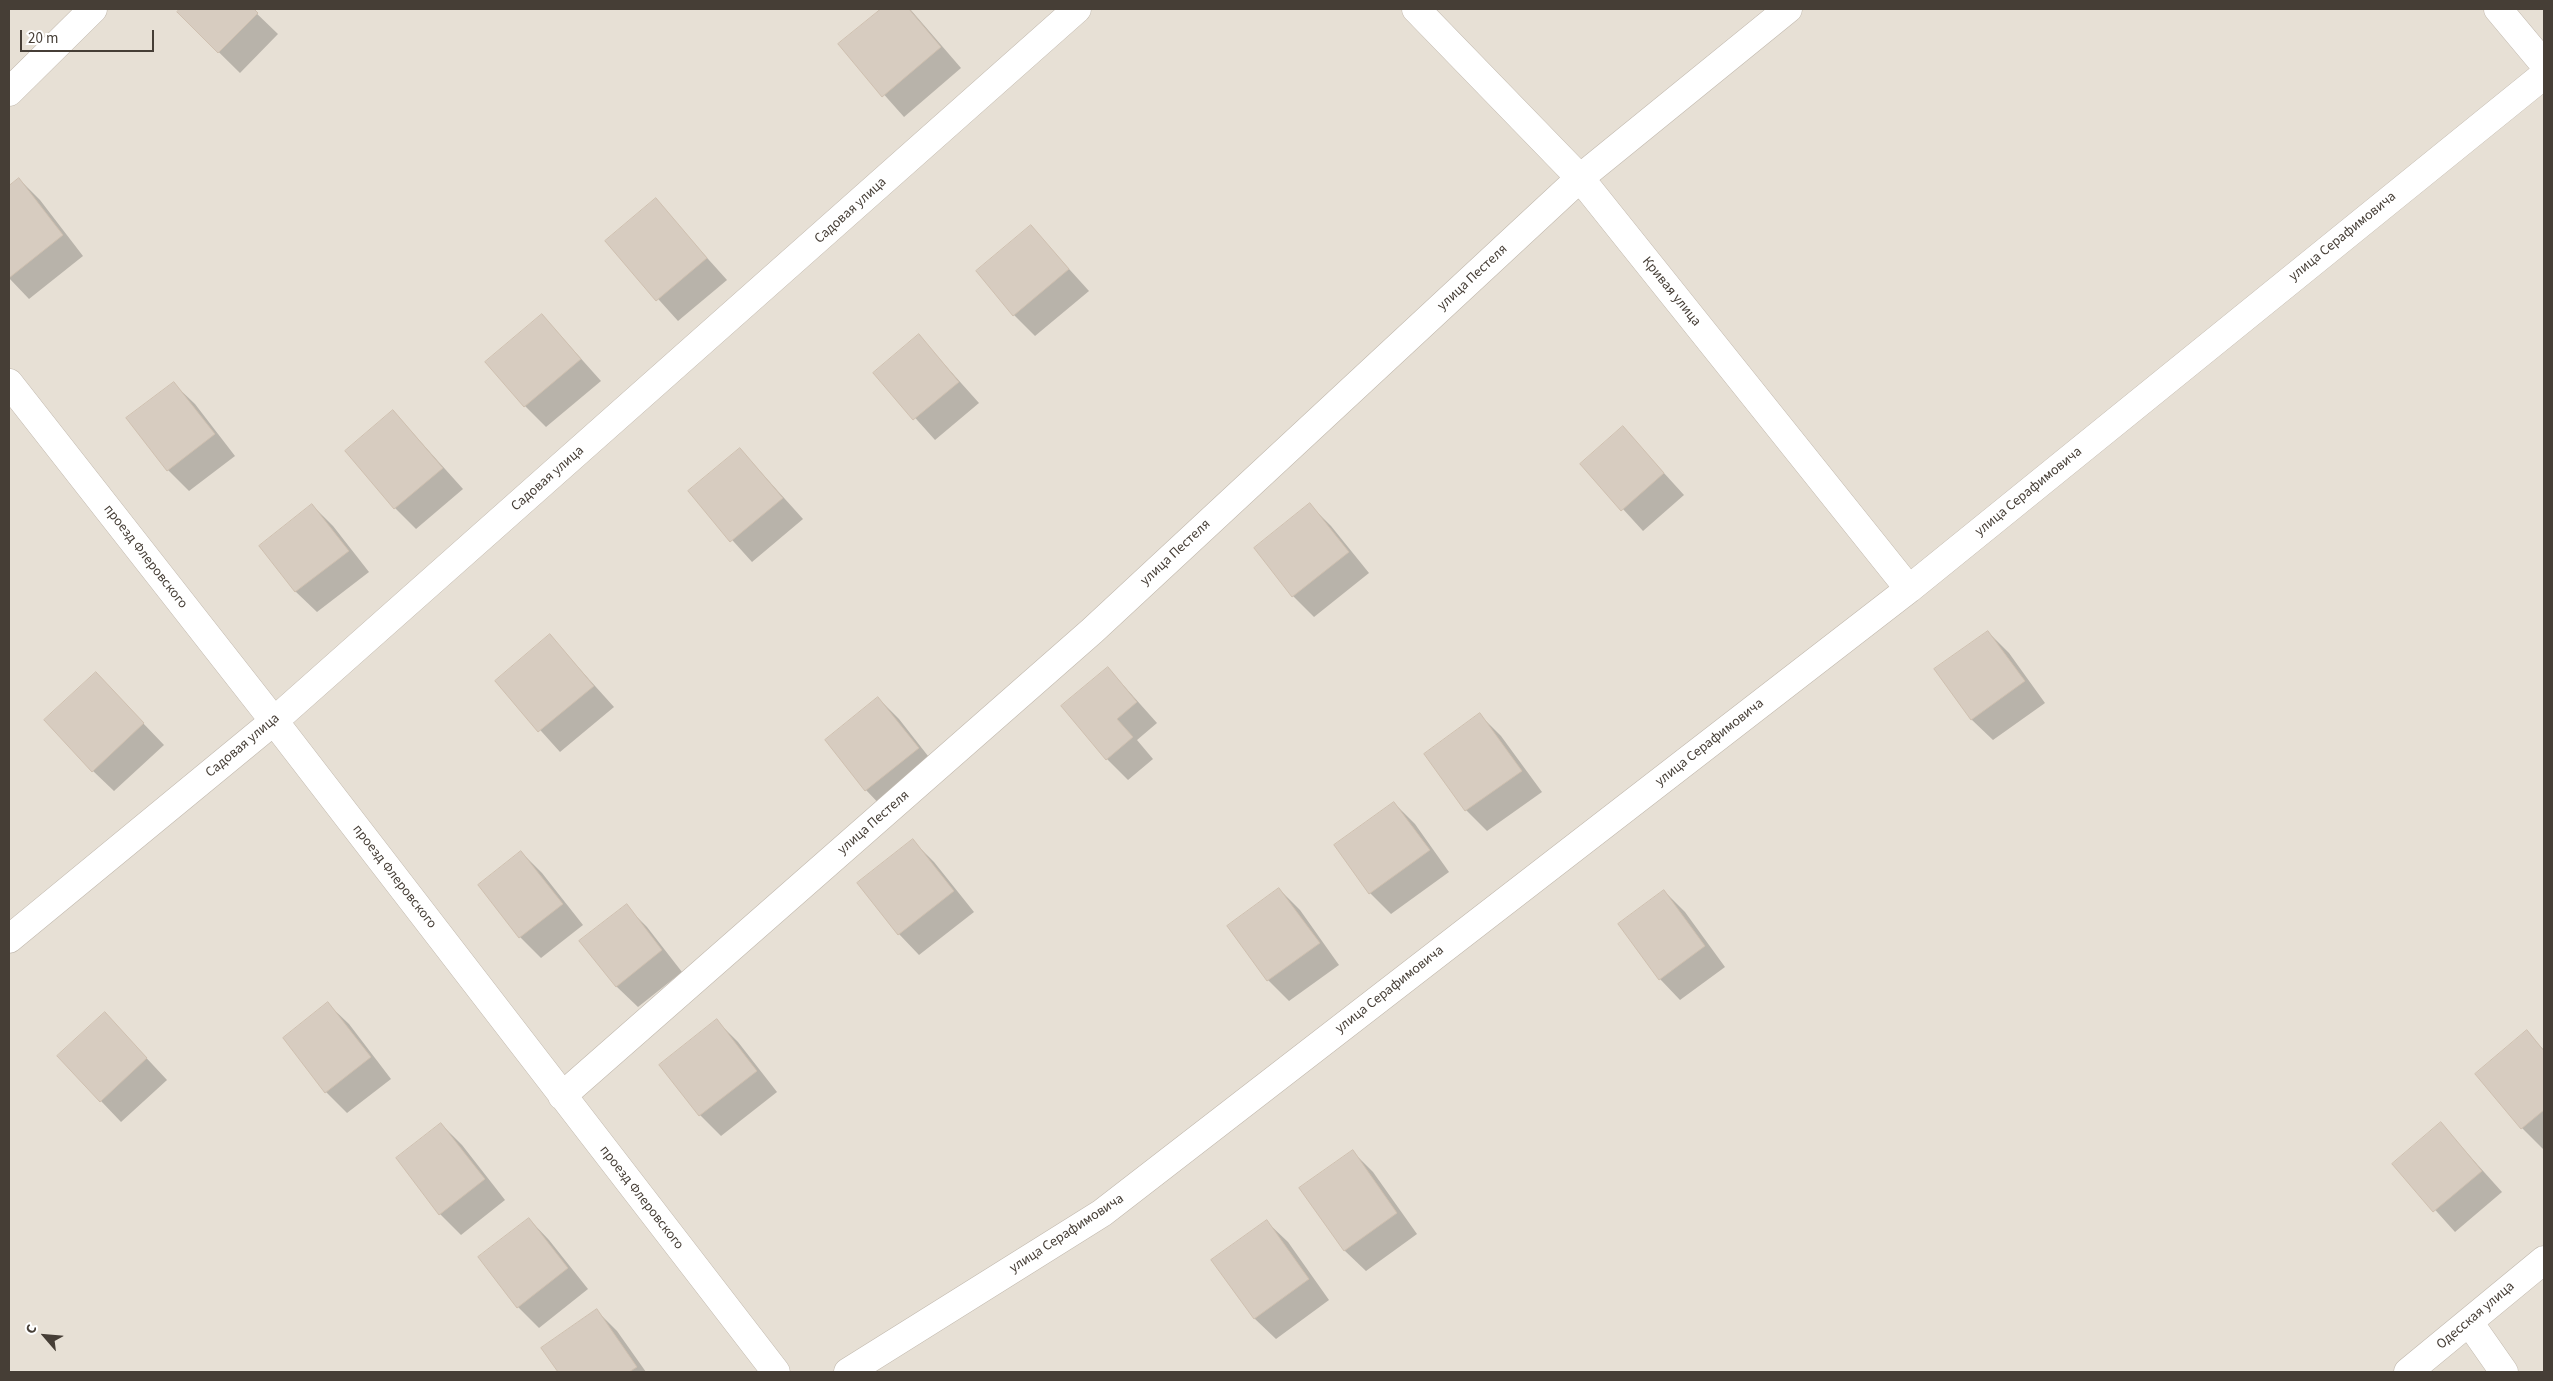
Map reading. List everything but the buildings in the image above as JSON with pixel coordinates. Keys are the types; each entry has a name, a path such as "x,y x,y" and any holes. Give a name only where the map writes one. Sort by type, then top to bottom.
{"street":[{"path":"9,92 94,9"},
{"name":"Садовая улица","path":"9,939 274,721 1077,9"},
{"name":"Кривая улица","path":"1416,9 1580,178 1909,589"},
{"name":"улица Пестеля","path":"562,1096 1092,631 1580,178 1788,9"},
{"path":"2498,9 2544,64"},
{"name":"улица Серафимовича","path":"848,1372 1102,1213 1909,589 2544,75"},
{"name":"проезд Флеровского","path":"9,383 274,721 776,1372"},
{"name":"Одесская улица","path":"2408,1372 2544,1260"},
{"path":"2469,1322 2504,1372"}],"shaded area":[{"path":"9,9 2544,9 2544,1372 9,1372"}]}
